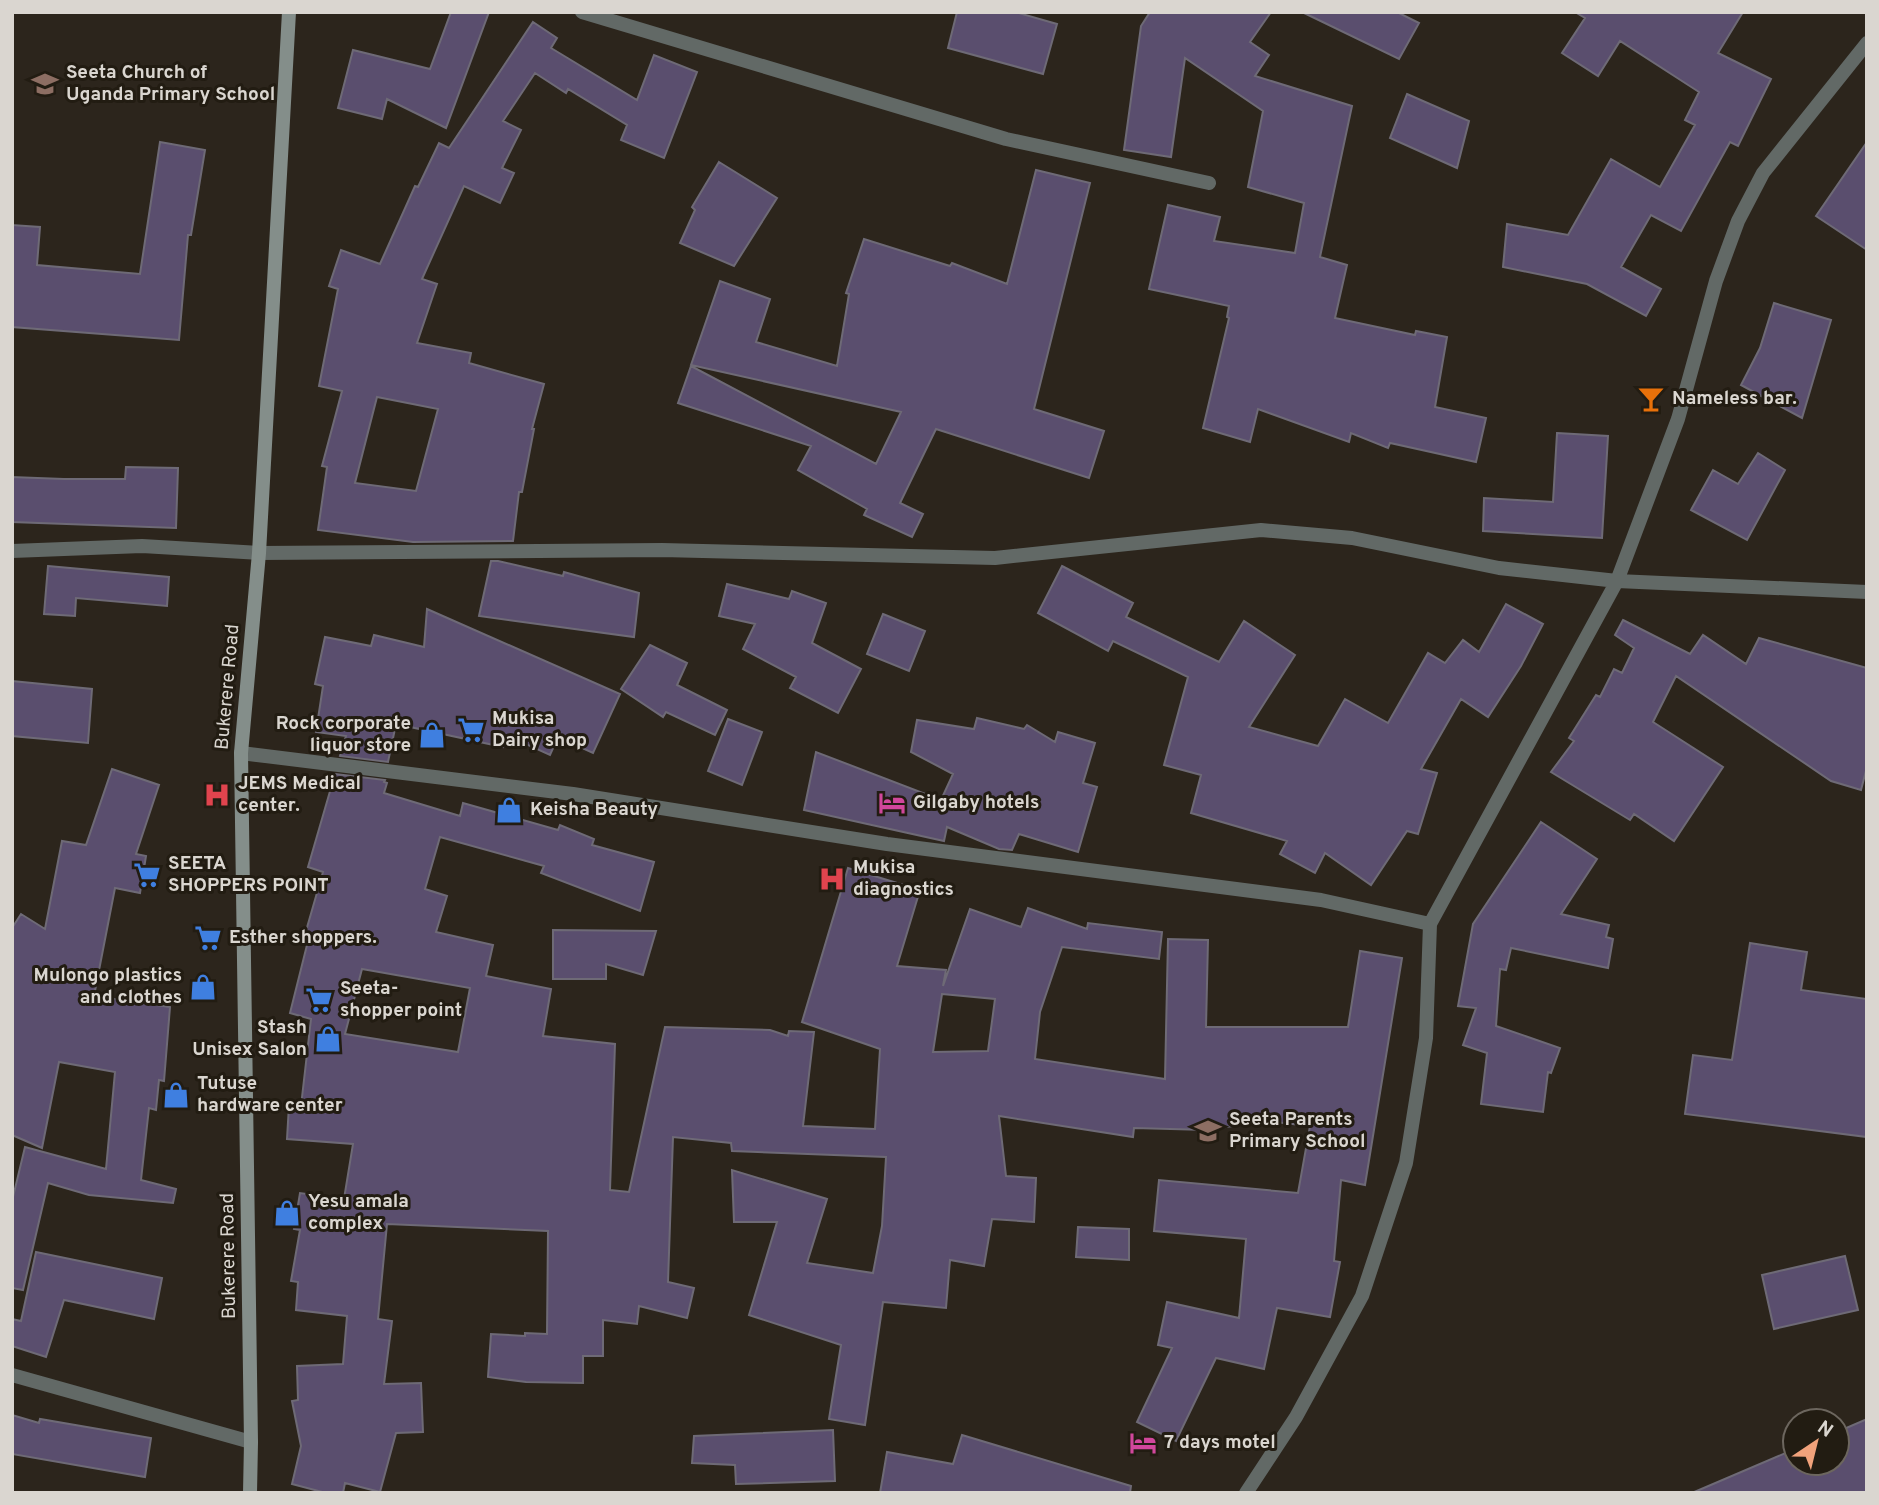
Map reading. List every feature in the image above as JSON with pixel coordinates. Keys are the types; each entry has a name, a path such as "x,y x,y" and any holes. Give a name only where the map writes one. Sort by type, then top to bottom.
{"main road":[{"name":"Bukerere Road","path":"250,1493 241,753 259,553 289,12"}],"street":[{"path":"582,12 1006,139 1209,183"},
{"path":"1246,1493 1296,1417 1362,1296 1406,1163 1426,1038 1430,924 1617,581 1678,419 1716,281 1738,222 1763,173 1867,43"},
{"path":"12,551 142,546 259,553 662,550 995,558 1261,530 1352,538 1499,568 1617,581 1867,592"},
{"path":"241,753 573,794 887,844 1321,900 1430,924"},
{"path":"12,1375 251,1442"}],"building":[{"path":"451,12 489,12 446,128 387,99 382,119 338,108 353,50 430,69"},
{"path":"957,12 1015,12 1057,24 1043,74 948,48"},
{"path":"1150,12 1271,12 1250,42 1269,55 1255,76 1352,106 1320,257 1347,265 1335,318 1415,335 1416,331 1447,337 1435,407 1486,418 1476,462 1390,443 1388,448 1351,433 1349,442 1258,409 1250,442 1203,428 1229,318 1229,306 1149,289 1168,205 1220,217 1214,241 1295,253 1304,203 1248,187 1263,111 1185,58 1171,157 1124,150 1141,26"},
{"path":"1302,12 1397,12 1419,23 1399,59"},
{"path":"1575,12 1743,12 1718,53 1771,79 1738,146 1730,142 1681,231 1651,215 1621,267 1661,289 1646,316 1587,284 1503,267 1507,224 1568,235 1611,159 1660,187 1695,125 1685,120 1699,92 1620,41 1598,76 1562,53 1585,18"},
{"path":"533,22 557,38 551,48 637,100 654,55 697,72 664,158 621,140 627,125 568,89 566,93 535,73 503,121 521,130 502,168 514,173 500,203 464,186 422,279 437,284 417,343 471,353 469,363 544,384 532,429 522,492 519,492 513,541 413,542 318,530 327,467 322,466 342,391 319,386 338,289 329,286 341,250 380,264 415,186 418,187 439,143 449,148","holes":["377,397 438,409 416,491 355,483"]},
{"path":"1407,94 1469,121 1457,168 1390,138"},
{"path":"160,142 205,150 191,235 188,235 179,340 12,327 12,225 40,227 37,265 140,274"},
{"path":"1867,142 1867,250 1816,216"},
{"path":"719,162 777,198 734,266 680,243 695,210 692,207"},
{"path":"1036,170 1090,183 1034,409 1104,431 1089,478 936,429 900,503 923,514 912,537 864,515 867,509 798,470 811,446 678,403 691,366 876,464 901,412 691,365 720,281 770,299 756,342 837,366 849,294 846,293 864,239 950,266 952,263 1007,284"},
{"path":"1774,303 1831,320 1802,418 1741,385 1760,348"},
{"path":"1557,433 1608,436 1602,538 1483,531 1484,498 1553,502"},
{"path":"1758,453 1785,470 1747,540 1691,510 1713,470 1738,484"},
{"path":"126,467 178,468 176,528 12,522 12,477 125,479"},
{"path":"491,561 563,576 564,572 639,593 634,637 479,616"},
{"path":"48,566 169,577 167,606 76,598 75,616 44,614"},
{"path":"1062,566 1133,603 1126,617 1219,662 1244,621 1295,655 1249,727 1318,746 1345,699 1388,723 1428,653 1445,663 1463,640 1479,652 1506,604 1543,624 1521,666 1488,717 1461,699 1421,769 1437,773 1418,834 1407,831 1371,885 1325,853 1315,873 1280,854 1287,841 1191,813 1201,775 1164,765 1188,677 1113,641 1108,651 1038,613"},
{"path":"727,584 789,599 792,591 826,603 812,643 861,669 838,713 790,688 796,677 743,649 755,624 719,616"},
{"path":"427,609 620,694 593,753 558,737 550,755 506,735 503,747 396,724 388,762 340,756 346,736 316,732 323,686 315,684 325,637 371,646 374,635 424,647"},
{"path":"883,614 925,631 909,671 867,654"},
{"path":"1623,620 1690,654 1703,635 1746,664 1759,638 1867,668 1867,767 1861,790 1831,781 1676,676 1653,722 1723,767 1674,841 1634,814 1630,820 1551,772 1574,741 1569,738 1596,695 1600,697 1614,669 1622,673 1634,648 1615,635"},
{"path":"650,645 687,663 677,685 727,710 715,735 666,712 663,717 621,689"},
{"path":"12,681 92,689 88,743 12,736"},
{"path":"977,718 1024,729 1027,725 1055,742 1058,732 1095,743 1083,783 1097,787 1078,852 1019,834 1012,850 999,849 947,827 944,841 804,810 816,752 941,800 953,774 911,752 917,720 974,729"},
{"path":"728,719 762,732 742,785 708,771"},
{"path":"112,769 159,785 136,854 146,856 140,893 115,888 94,996 170,1007 164,1081 159,1080 156,1110 149,1108 141,1180 176,1189 173,1203 89,1195 48,1183 23,1290 12,1288 12,1201 25,1147 106,1169 115,1072 59,1062 42,1148 12,1135 12,928 21,914 45,929 62,841 86,845"},
{"path":"335,774 385,780 387,783 384,793 460,816 463,803 558,830 560,825 594,839 592,845 654,862 640,911 541,873 544,866 440,837 425,889 447,896 436,932 493,945 486,976 551,989 543,1036 615,1044 610,1190 629,1192 665,1027 770,1030 788,1036 789,1031 814,1032 803,1126 875,1129 880,1049 802,1022 848,868 920,890 897,966 946,970 943,986 970,909 1021,927 1028,908 1087,929 1088,923 1162,932 1159,959 1062,947 1040,1012 1035,1059 1165,1079 1168,939 1208,940 1206,1027 1348,1027 1360,951 1402,958 1365,1185 1341,1180 1334,1261 1340,1262 1330,1317 1277,1308 1264,1369 1216,1358 1176,1441 1137,1422 1172,1348 1158,1345 1167,1302 1239,1318 1246,1239 1154,1231 1159,1180 1298,1193 1310,1126 1265,1121 1207,1130 1134,1128 1133,1137 999,1116 1006,1176 1036,1178 1034,1222 992,1219 984,1266 950,1260 946,1308 883,1302 865,1425 829,1419 841,1345 749,1315 777,1222 734,1222 732,1170 827,1199 807,1263 873,1273 882,1226 886,1157 732,1151 731,1143 673,1137 668,1282 694,1288 687,1318 639,1306 637,1324 603,1320 603,1356 583,1356 583,1383 526,1382 488,1377 491,1334 547,1334 548,1231 387,1224 378,1319 392,1321 384,1384 421,1383 423,1432 396,1433 380,1492 345,1483 343,1493 326,1493 292,1484 301,1446 292,1401 298,1400 297,1366 343,1364 347,1316 296,1310 298,1282 291,1281 300,1230 294,1229 300,1193 344,1199 353,1144 287,1139 289,1105 301,1106 311,1019 290,1013 310,933 306,931 323,872 308,867","holes":["362,969 470,988 458,1052 345,1034","942,994 995,999 988,1051 933,1052"]},
{"path":"1541,822 1597,859 1561,914 1609,925 1606,937 1613,939 1608,968 1511,948 1506,970 1500,969 1496,1026 1560,1048 1551,1073 1548,1072 1543,1112 1481,1104 1487,1053 1463,1045 1476,1008 1458,1006 1473,924"},
{"path":"553,930 656,931 643,975 606,964 606,979 553,979"},
{"path":"1750,943 1807,952 1801,990 1867,999 1867,1137 1685,1114 1693,1055 1732,1060"},
{"path":"1078,1227 1129,1229 1129,1260 1076,1257"},
{"path":"36,1252 162,1278 154,1319 64,1300 46,1357 12,1346 12,1319 21,1321"},
{"path":"1845,1256 1858,1310 1774,1329 1762,1275"},
{"path":"12,1415 39,1423 40,1419 151,1438 145,1477 12,1454"},
{"path":"1867,1419 1867,1493 1692,1493 1781,1455 1781,1477 1851,1477 1851,1426"},
{"path":"833,1430 835,1481 736,1484 735,1465 692,1463 694,1436"},
{"path":"962,1435 1131,1486 1130,1493 880,1493 887,1452 953,1464"}],"place":[{"name":"Seeta Church of Uganda Primary School","path":"45,84"},
{"name":"Nameless bar.","path":"1651,399"},
{"name":"Mukisa Dairy shop","path":"471,730"},
{"name":"Rock corporate liquor store","path":"432,735"},
{"name":"JEMS Medical center.","path":"217,795"},
{"name":"Gilgaby hotels","path":"892,803"},
{"name":"Keisha Beauty","path":"509,810"},
{"name":"SEETA SHOPPERS POINT","path":"147,875"},
{"name":"Mukisa diagnostics","path":"832,879"},
{"name":"Esther shoppers.","path":"208,938"},
{"name":"Mulongo plastics and clothes","path":"203,987"},
{"name":"Seeta- shopper point","path":"319,1000"},
{"name":"Stash Unisex Salon","path":"328,1039"},
{"name":"Tutuse hardware center","path":"176,1095"},
{"name":"Seeta Parents Primary School","path":"1208,1131"},
{"name":"Yesu amala complex","path":"287,1213"},
{"name":"7 days motel","path":"1143,1443"}]}
